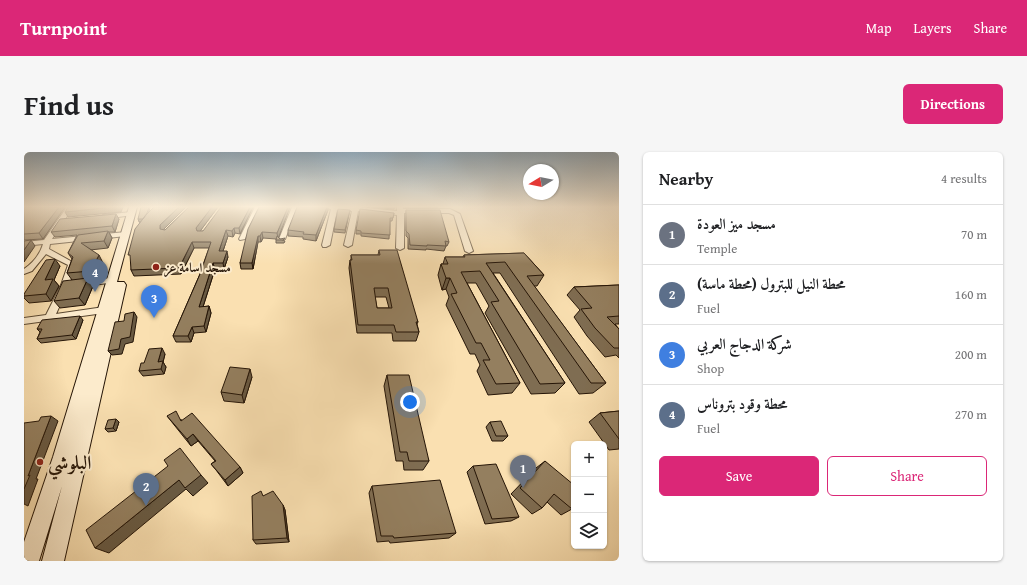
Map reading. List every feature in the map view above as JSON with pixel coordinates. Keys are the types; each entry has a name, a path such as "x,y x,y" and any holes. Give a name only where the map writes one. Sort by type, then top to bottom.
{"main road":[{"path":"53,561 104,310 114,287 129,226"},
{"path":"28,561 62,458 87,393 130,226"}],"street":[{"path":"24,272 39,259 60,226"},
{"path":"242,239 248,226"},
{"path":"282,239 287,226"},
{"path":"326,245 330,226"},
{"path":"348,245 352,226"},
{"path":"400,248 401,226"},
{"path":"461,226 468,251"},
{"path":"24,244 46,246 126,234"},
{"path":"46,246 72,264 65,285 49,318"},
{"path":"65,285 114,287"},
{"path":"24,321 104,310"}],"building":[{"path":"24,226 44,226 39,233 24,234"},
{"path":"55,226 111,226 51,232"},
{"path":"137,226 160,226 160,229 165,230 169,226 197,226 196,228 197,231 203,231 207,226 240,226 239,228 234,228 232,231 226,230 219,251 227,251 223,263 213,263 199,307 209,306 204,326 192,327 188,336 173,336 200,274 211,242 192,242 179,268 131,270 130,255 128,255 135,229"},
{"path":"249,226 280,226 277,233 262,232 260,236 258,236 252,263 240,263"},
{"path":"290,226 320,226 316,235 303,234 304,232 288,230"},
{"path":"335,226 346,226 345,230 334,229"},
{"path":"357,226 390,226 390,235 361,233 361,231 356,230"},
{"path":"406,226 445,226 449,242 445,241 446,246 410,245 409,234 406,231"},
{"path":"108,231 104,241 81,243 99,255 91,271 67,273 73,257 68,253 78,235"},
{"path":"277,236 280,239 285,238 283,240 276,240"},
{"path":"31,240 24,250 24,241"},
{"path":"379,250 397,250 418,322 416,322 419,332 396,332 394,325 358,325 350,260 352,260 351,255 380,255","holes":["374,288 388,288 392,308 377,308"]},
{"path":"524,253 544,275 527,276 606,383 591,383 505,262 486,263 565,383 540,384 491,302 499,301 480,271 461,272 520,383 496,384 483,360 490,360 481,343 476,343 451,294 457,293 450,278 446,278 441,264 448,264 445,257"},
{"path":"55,259 45,280 53,279 46,294 24,296 46,260"},
{"path":"88,278 79,298 54,301 63,281"},
{"path":"619,285 619,316 607,317 619,329 619,348 614,348 595,328 581,309 592,308 574,287"},
{"path":"134,312 130,337 121,339 119,349 108,351 115,322 124,321 125,314"},
{"path":"80,316 72,335 37,339 42,329 37,329 42,320"},
{"path":"162,348 158,362 163,361 161,369 139,371 141,363 144,363 149,349"},
{"path":"230,367 250,369 242,395 221,392"},
{"path":"387,375 409,375 429,461 409,461 407,452 400,452"},
{"path":"176,411 181,421 192,413 240,467 225,480 211,464 216,461 193,434 187,439 167,416"},
{"path":"619,411 619,439 600,413"},
{"path":"51,416 24,489 24,423 39,421 41,417"},
{"path":"116,419 113,428 105,429 108,420"},
{"path":"501,421 508,436 496,436 490,422"},
{"path":"180,448 201,475 185,488 179,480 95,548 86,530 168,466 164,460"},
{"path":"545,461 571,483 571,508 554,494 542,508 520,488"},
{"path":"496,464 519,517 492,519 473,466"},
{"path":"440,480 456,533 394,538 393,536 381,536 372,486"},
{"path":"261,491 263,496 273,491 283,505 287,538 253,540 252,496"}],"place":[{"name":"مسجد اسامة عز","path":"156,267"},
{"name":"محطة وقود بتروناس","path":"95,292"},
{"name":"شركة الدجاج العربي","path":"154,318"},
{"name":"البلوشي","path":"40,462"},
{"name":"مسجد ميز العودة","path":"523,488"},
{"name":"محطة النيل للبترول (محطة ماسة)","path":"146,506"}]}
